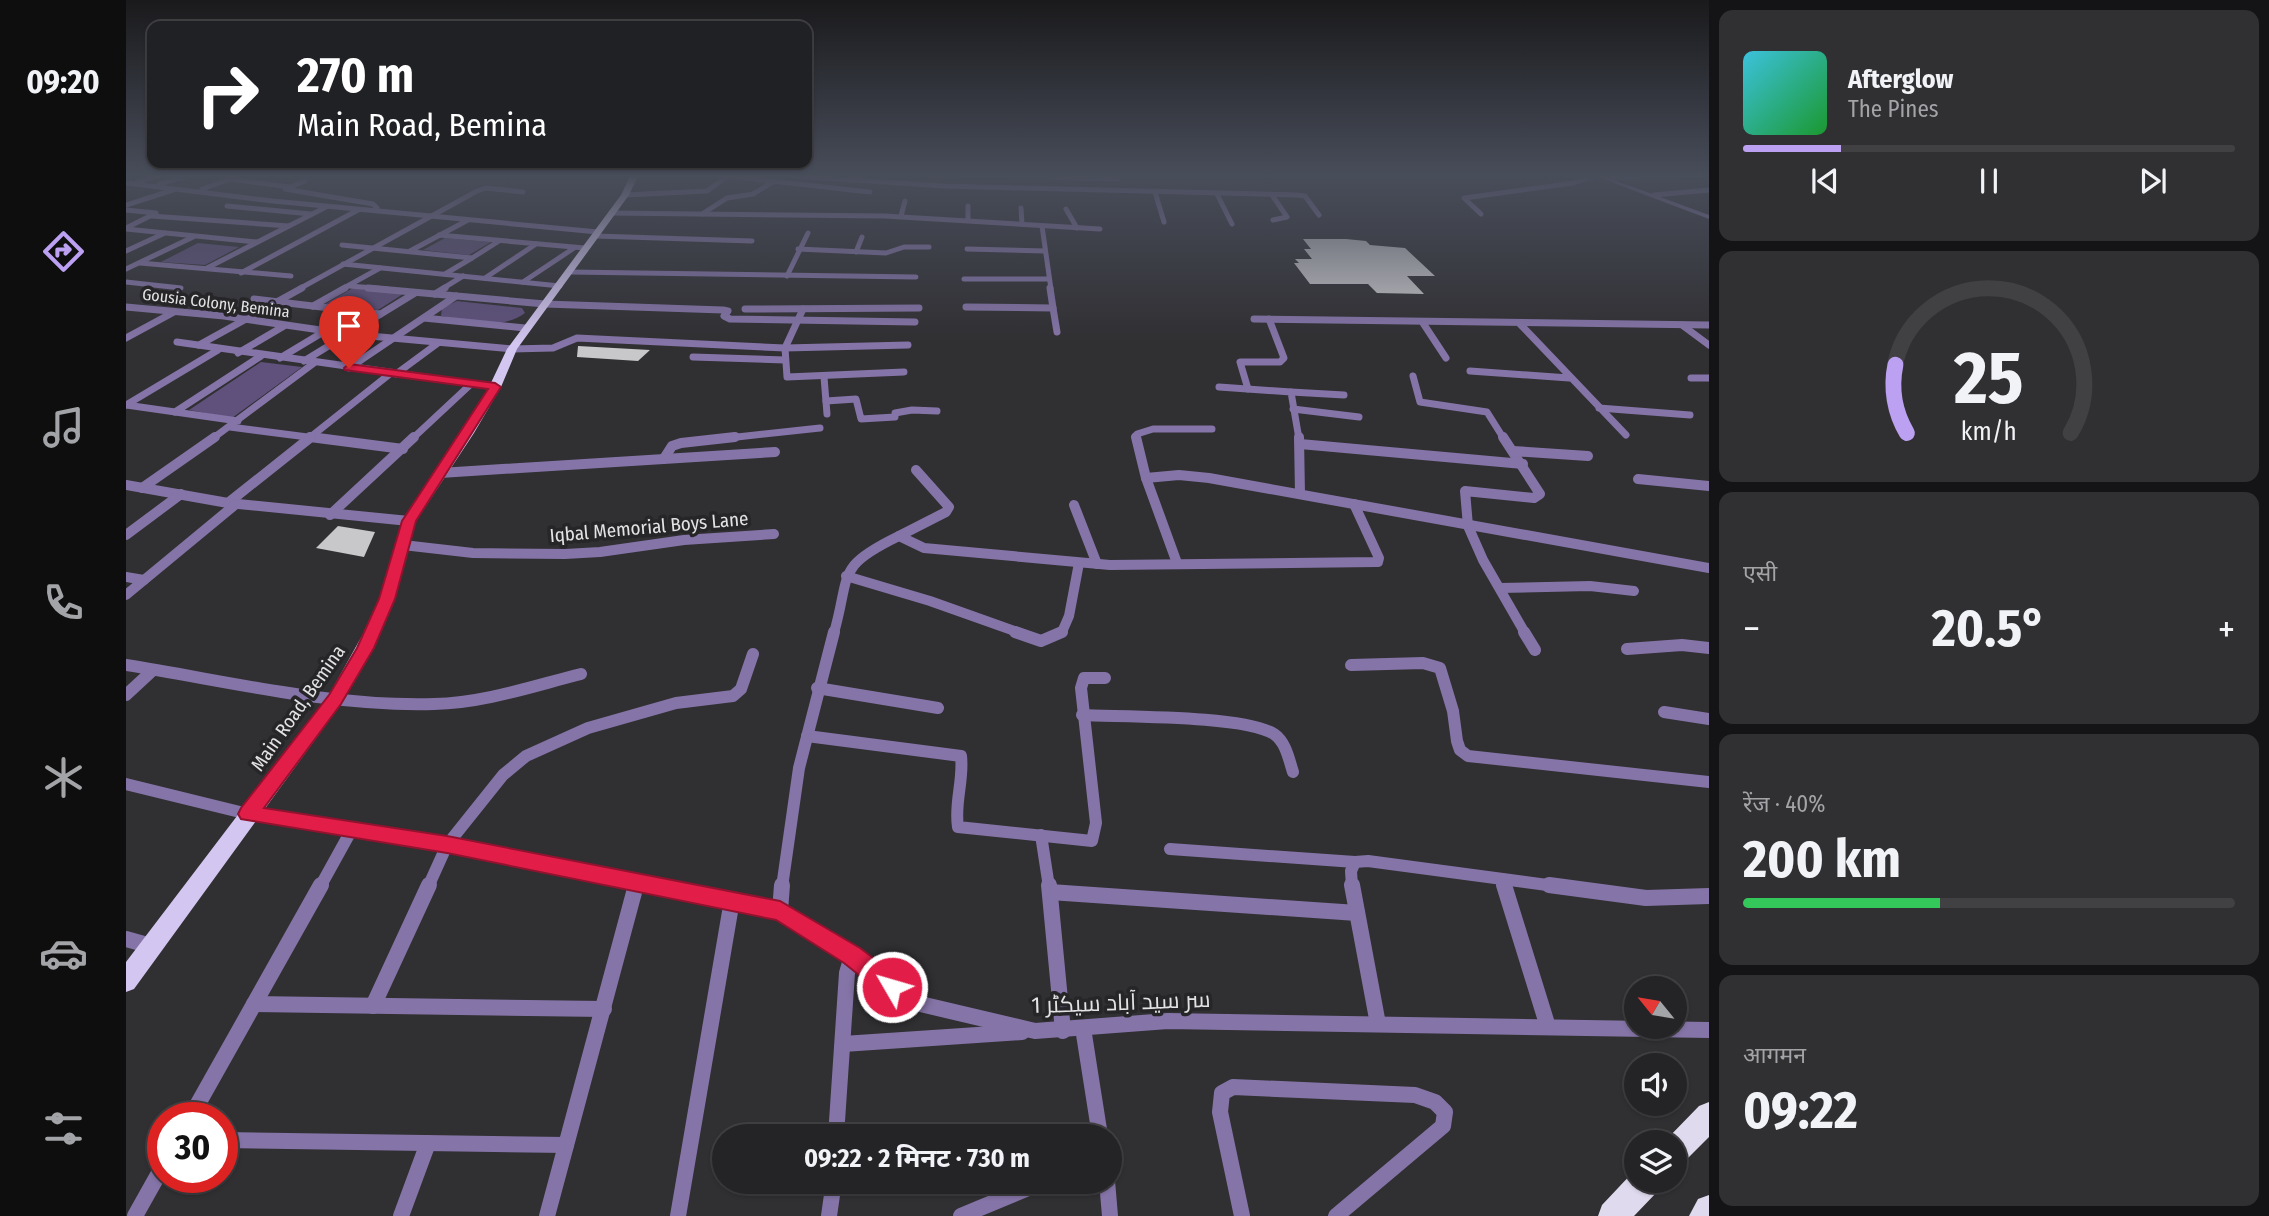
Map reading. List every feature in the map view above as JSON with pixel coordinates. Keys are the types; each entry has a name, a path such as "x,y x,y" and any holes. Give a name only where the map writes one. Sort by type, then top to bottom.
{"highway":[{"path":"1687,1139 1709,1116"},
{"path":"1613,1216 1635,1193"},
{"path":"1704,1216 1709,1210"}],"main road":[{"name":"Main Road, Bemina","path":"126,981 335,699 376,625 387,599 409,521 495,387 525,328 560,286 584,248 599,231"}],"street":[{"path":"146,231 257,242"},
{"path":"157,233 162,231"},
{"path":"205,269 280,231"},
{"path":"241,273 318,231"},
{"path":"199,345 405,231"},
{"path":"410,251 447,231"},
{"path":"575,231 752,241"},
{"path":"1043,231 1052,309 1058,332"},
{"path":"126,251 166,233"},
{"path":"787,276 808,233"},
{"path":"439,235 584,248"},
{"path":"127,269 195,236"},
{"path":"856,252 862,237"},
{"path":"446,274 499,241"},
{"path":"485,278 536,244"},
{"path":"342,245 472,258"},
{"path":"798,249 892,253 904,247 929,247"},
{"path":"523,282 574,248"},
{"path":"967,249 1045,251"},
{"path":"140,263 290,276"},
{"path":"343,264 560,286"},
{"path":"313,306 380,268"},
{"path":"570,272 916,277"},
{"path":"435,294 463,276"},
{"path":"964,279 1049,279"},
{"path":"126,282 181,288"},
{"path":"349,286 545,304 723,310 727,311 724,316 730,319 796,322 915,321"},
{"path":"142,488 234,424 309,362 348,334 416,292"},
{"path":"349,368 456,296"},
{"path":"254,299 380,314"},
{"name":"Gousia Colony, Bemina","path":"126,307 348,334 512,349 553,348 576,338 785,348 908,345"},
{"path":"966,307 1052,309"},
{"path":"745,309 919,308"},
{"path":"803,309 785,348 787,377 904,372"},
{"path":"128,336 174,312"},
{"path":"424,318 525,328"},
{"path":"1254,319 1709,325"},
{"path":"1248,389 1240,362 1284,361 1285,356 1269,319"},
{"path":"1423,323 1446,358"},
{"path":"1520,324 1626,435"},
{"path":"1682,325 1709,345"},
{"path":"238,353 284,326"},
{"path":"280,358 325,331"},
{"path":"177,342 238,353 495,387"},
{"path":"126,595 311,438 394,373 439,342"},
{"path":"126,405 218,350"},
{"path":"175,412 261,356"},
{"path":"693,357 785,360"},
{"path":"1470,371 1569,378"},
{"path":"1413,376 1420,402 1487,412 1540,494 1539,497 1465,491 1468,526 1535,650"},
{"path":"824,377 827,414"},
{"path":"1691,378 1709,378"},
{"path":"330,515 471,384"},
{"path":"1219,387 1344,395"},
{"path":"1291,392 1300,444 1300,494"},
{"path":"826,401 856,399 860,419 895,417 895,413 912,410 937,411"},
{"path":"126,405 311,438 404,449"},
{"path":"1599,408 1690,415"},
{"path":"1293,409 1359,417"},
{"path":"665,457 673,446 681,443 820,429"},
{"path":"1177,563 1146,478 1137,433 1153,429 1213,429"},
{"path":"1300,444 1523,464"},
{"path":"1513,451 1588,456"},
{"path":"440,473 775,452"},
{"path":"780,911 790,813 817,688 837,620 846,576 863,554 946,512 949,507 916,470"},
{"path":"1146,478 1175,473 1194,474 1231,483 1709,568"},
{"path":"1638,479 1709,486"},
{"path":"126,485 232,503 409,521"},
{"path":"126,535 181,494"},
{"path":"899,536 924,548 1097,564 1378,562 1379,558 1354,504"},
{"path":"1074,505 1097,564"},
{"name":"Iqbal Memorial Boys Lane","path":"403,545 473,553 565,554 600,552 684,540 774,534"},
{"path":"846,576 930,601 1041,641 1062,632 1069,616 1079,563"},
{"path":"126,577 144,580"},
{"path":"1500,588 1590,586 1634,591"},
{"path":"1626,649 1682,645 1709,648"},
{"path":"373,1006 447,845 503,775 526,756 589,728 677,703 733,696 741,689 753,654"},
{"path":"1351,665 1423,663 1440,668 1453,711 1457,741 1468,756 1709,782"},
{"path":"126,665 335,699 435,704 462,702 581,674"},
{"path":"126,695 153,670"},
{"path":"807,736 961,756 964,771 954,815 958,827 1093,841 1096,823 1082,715 1082,681 1084,678 1105,678"},
{"path":"817,688 938,708"},
{"path":"1664,712 1709,719"},
{"path":"1082,715 1181,719 1268,730 1282,741 1293,772"},
{"name":"سر سید آباد سیکٹر 1","path":"126,784 248,814 447,845 780,911 852,956 912,1002 1035,1031 1168,1021 1709,1030"},
{"path":"199,1102 351,831"},
{"path":"1041,835 1050,892 1063,1031"},
{"path":"1170,849 1368,861 1646,898 1709,896"},
{"path":"1355,862 1351,871 1378,1024"},
{"path":"1502,879 1548,1027"},
{"path":"547,1216 637,882"},
{"path":"1050,892 1357,913"},
{"path":"678,1216 732,900"},
{"path":"126,939 150,946"},
{"path":"837,1124 847,973 852,956"},
{"path":"254,1004 604,1009"},
{"path":"1083,1028 1098,1124"},
{"path":"844,1044 1035,1031"},
{"path":"1242,1216 1220,1112 1223,1093 1233,1087 1416,1095 1435,1102 1445,1112 1443,1126 1336,1216"},
{"path":"238,1140 566,1145"},
{"path":"401,1216 428,1143"},
{"path":"135,1216 148,1193"},
{"path":"829,1216 832,1194"},
{"path":"961,1216 1014,1194"},
{"path":"1108,1194 1110,1216"}],"shaded area":[{"path":"445,238 491,242 469,255 423,250"},
{"path":"198,243 239,247 205,265 161,262"},
{"path":"353,288 403,294 378,310 325,304"},
{"path":"457,301 522,308 525,313 506,322 495,323 441,316 442,308"},
{"path":"261,362 302,367 232,418 189,410"}],"building":[{"path":"1303,239 1346,239 1366,241 1370,245 1405,248 1435,276 1407,276 1424,294 1377,293 1368,284 1310,284 1294,263 1299,263 1295,259 1312,259 1304,249 1311,249"},
{"path":"578,346 650,350 638,361 577,357"},
{"path":"338,526 375,532 364,557 316,548"}],"route":[{"path":"349,368 495,387 468,433 409,521 387,599 365,648 335,699 248,814 447,845 780,911 852,956 892,987"}]}
